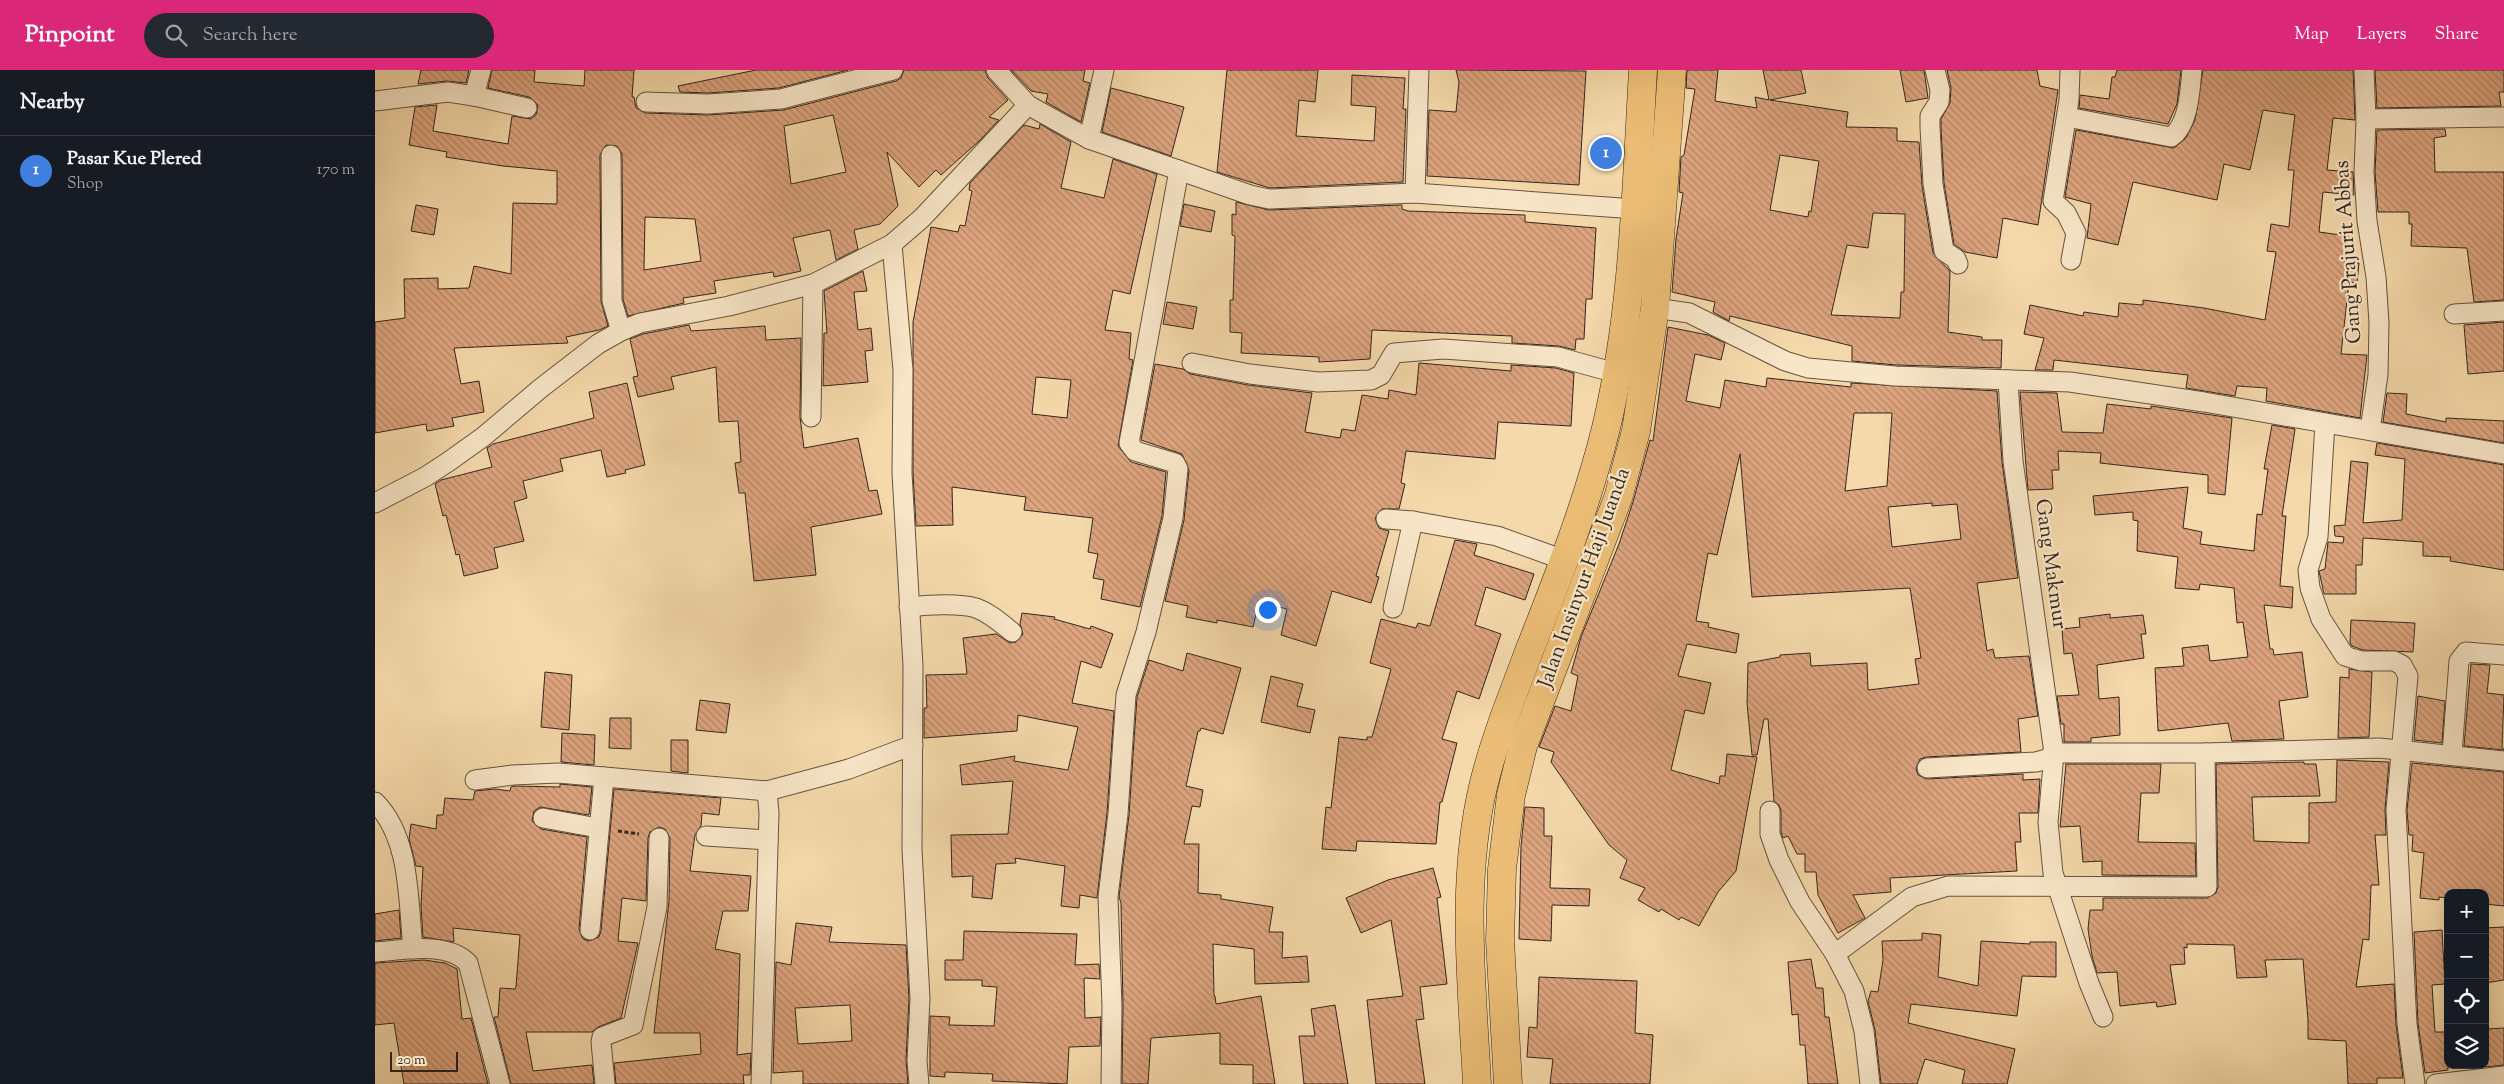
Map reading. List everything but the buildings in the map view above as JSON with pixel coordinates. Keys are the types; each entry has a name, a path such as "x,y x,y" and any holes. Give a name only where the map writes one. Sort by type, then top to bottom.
{"highway":[{"name":"Jalan Insinyur Haji Juanda","path":"1477,1084 1470,936 1472,863 1483,786 1496,737 1591,485 1607,424 1627,307 1643,70"},
{"name":"Jalan Insinyur Haji Juanda","path":"1508,1084 1500,940 1502,869 1511,794 1523,746 1618,498 1636,432 1655,308 1672,70"}],"street":[{"path":"474,96 481,70"},
{"path":"646,102 708,104 781,99 893,70"},
{"path":"996,70 1028,105 1089,139 1250,195 1269,199 1415,192 1635,209"},
{"path":"1089,139 1104,70"},
{"path":"1415,192 1419,70"},
{"path":"1935,70 1940,90 1939,102 1931,116 1933,184 1944,251 1956,259 1958,264"},
{"path":"2070,70 2067,117 2053,201 2066,213 2076,233 2071,260"},
{"path":"2067,117 2171,137 2177,133 2182,121 2190,94 2192,70"},
{"name":"Gang Prajurit Abbas","path":"2364,70 2366,119 2364,172 2367,221 2376,277 2379,323 2377,375 2370,430"},
{"path":"375,100 448,92 527,108"},
{"path":"375,502 425,477 448,462 483,437 541,388 598,344 621,331 640,323 729,306 813,284 892,244 923,218 1028,105"},
{"path":"2366,119 2504,117"},
{"path":"611,155 612,301 621,331"},
{"path":"1111,1084 1112,1006 1108,897 1118,814 1126,695 1134,664 1146,632 1173,518 1179,469 1175,463 1135,451 1129,443 1179,170"},
{"path":"892,244 903,370 902,473 913,666 912,848 920,999 917,1061 919,1084"},
{"path":"811,417 813,284"},
{"path":"1655,308 1689,313 1785,360 1808,368 1895,376 2070,382 2325,422 2504,454"},
{"path":"2454,314 2504,311"},
{"path":"1192,362 1250,374 1318,382 1371,380 1381,375 1393,353 1443,349 1558,357 1616,373"},
{"name":"Gang Makmur","path":"2008,380 2013,461 2054,753 2048,822 2053,873 2089,983 2103,1017"},
{"path":"2325,422 2317,537 2308,570 2310,588 2321,619 2345,656 2361,661 2394,661 2402,665 2408,676 2396,810 2407,1024 2415,1084"},
{"path":"1386,519 1413,521 1497,536 1564,560"},
{"path":"1393,608 1413,521"},
{"path":"909,607 926,605 975,608 992,617 1012,632"},
{"path":"2452,754 2459,661 2462,655 2466,652 2504,655"},
{"path":"475,780 513,775 557,773 767,791 849,769 913,745"},
{"path":"1927,768 2036,762 2047,759 2054,753 2205,753 2379,748 2504,760"},
{"path":"1838,959 1911,897 1948,886 2057,888 2207,887 2205,753"},
{"path":"590,930 604,777"},
{"path":"761,1084 768,840 767,791"},
{"path":"375,802 391,821 399,845 408,898 413,949"},
{"path":"1770,811 1770,834 1776,855 1800,902 1838,959 1854,991 1863,1031 1870,1084"},
{"path":"543,818 598,828"},
{"path":"706,836 768,840"},
{"path":"605,1084 602,1037 633,1025 635,1020 639,991 657,907 659,838"},
{"path":"375,952 413,949 458,953 468,963 500,1084"},
{"path":"2436,1084 2504,1076"}],"path":[{"path":"598,828 659,838"}],"place":[{"name":"Pasar Kue Plered","path":"1606,153"}]}
